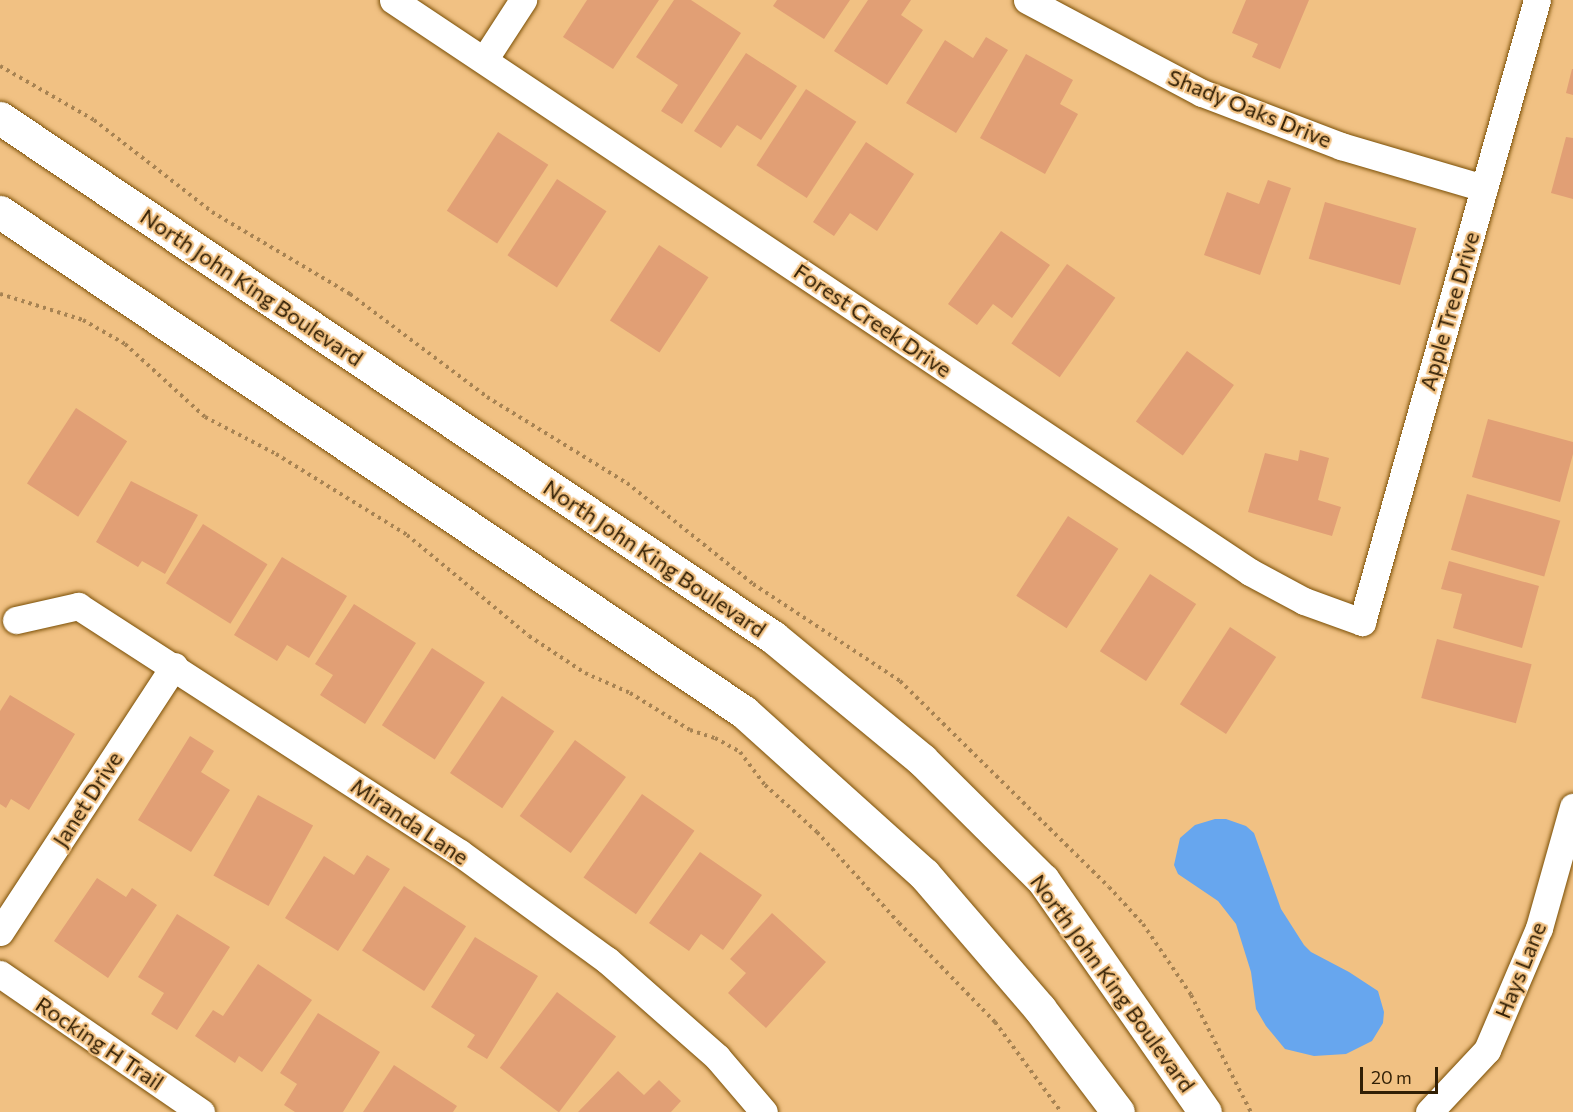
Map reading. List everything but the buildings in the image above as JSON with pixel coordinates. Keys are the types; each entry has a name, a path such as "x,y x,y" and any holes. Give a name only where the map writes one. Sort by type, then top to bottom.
{"main road":[{"name":"North John King Boulevard","path":"0,118 773,637 922,760 1043,880 1205,1112"},
{"path":"0,212 744,712 924,874 1040,1009 1118,1112"}],"street":[{"name":"Forest Creek Drive","path":"393,0 1250,572 1304,601 1362,622"},
{"path":"484,60 523,0"},
{"name":"Shady Oaks Drive","path":"1027,0 1202,93 1341,146 1484,188"},
{"name":"Apple Tree Drive","path":"1362,622 1537,0"},
{"name":"Miranda Lane","path":"16,620 78,606 460,853 608,960 717,1057 764,1112"},
{"name":"Janet Drive","path":"0,932 174,666"},
{"name":"Hays Lane","path":"1429,1112 1487,1050 1539,928 1573,807"},
{"name":"Rocking H Trail","path":"0,974 201,1112"}],"path":[{"path":"0,294 83,320 125,344 205,417 276,454 407,535 529,636 585,673 630,693 690,729 714,738 740,752 765,785 817,832 892,915 995,1022 1060,1112"}],"water":[{"path":"1215,819 1226,819 1246,826 1254,833 1281,909 1304,945 1311,952 1349,972 1378,991 1384,1012 1383,1023 1372,1041 1346,1054 1314,1056 1285,1049 1266,1026 1256,1009 1251,972 1236,924 1218,901 1178,874 1174,865 1180,838 1195,825"}]}
